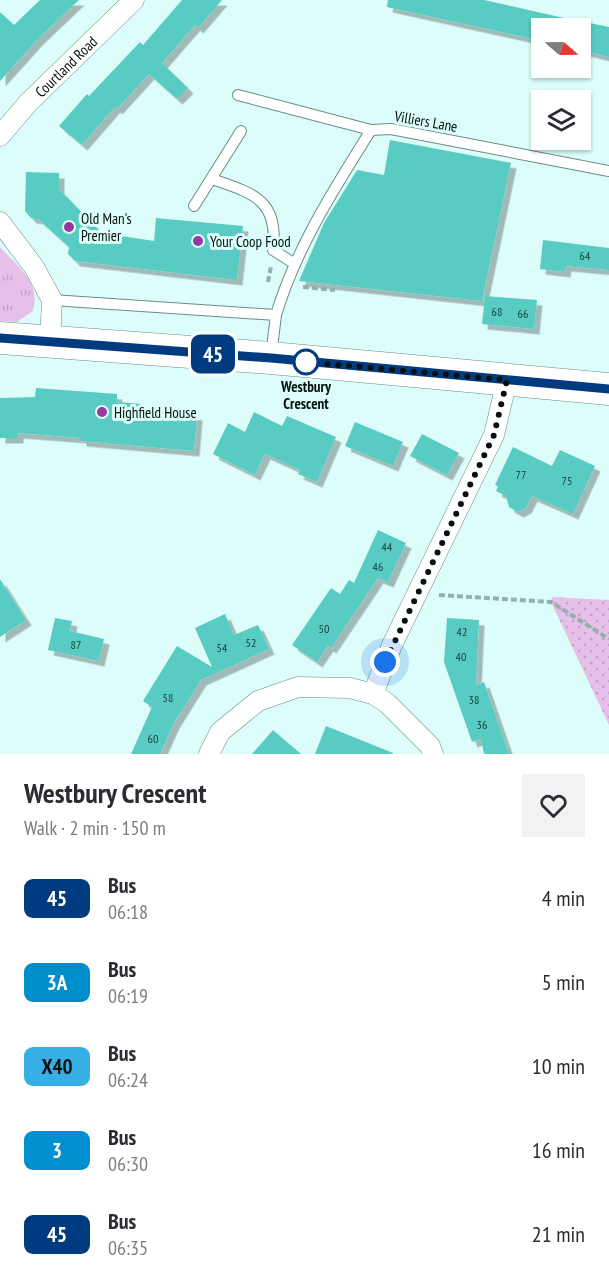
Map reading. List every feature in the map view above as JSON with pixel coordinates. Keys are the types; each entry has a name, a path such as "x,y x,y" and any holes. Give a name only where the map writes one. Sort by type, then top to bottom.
{"main road":[{"path":"0,338 271,358 609,389"}],"street":[{"name":"Courtland Road","path":"0,136 28,103 134,0"},
{"path":"0,222 34,267 52,300 50,342"},
{"path":"373,694 417,593 494,435 507,380"},
{"path":"209,754 220,732 258,701 298,687 350,688 373,694 387,703 430,746 433,754"}],"lane":[{"path":"238,95 371,130"},
{"name":"Villiers Lane","path":"271,358 276,315 286,282 328,199 371,130 391,129 609,171"},
{"path":"194,207 241,131"},
{"path":"212,178 260,197 273,223 273,250 295,264"},
{"path":"52,300 276,315"}],"path":[{"path":"299,287 335,290"},
{"path":"417,593 551,602 609,639"}],"green space":[{"path":"0,247 20,268 31,283 34,292 33,311 17,322 0,321"},
{"path":"552,597 609,600 609,725 551,602"}],"building":[{"path":"40,0 79,0 39,38 0,81 0,12 14,25"},
{"path":"182,0 222,0 198,28 195,25 162,63 188,88 177,99 149,74 117,109 115,107 82,145 59,126 87,94 89,96 140,42 143,45"},
{"path":"388,0 484,0 564,18 531,18 531,39 387,7"},
{"path":"591,23 609,27 609,57 591,53"},
{"path":"390,140 511,163 482,301 299,281 324,223 357,170 384,175"},
{"path":"26,172 59,173 59,189 102,233 154,241 156,218 243,226 237,280 75,261 68,254 69,247 38,219 31,218 25,211"},
{"path":"543,240 609,248 609,270 566,266 565,272 540,269"},
{"path":"485,296 537,300 534,329 482,324"},
{"path":"36,388 117,394 117,402 142,404 141,409 197,415 194,451 18,433 18,438 0,438 0,398 35,397"},
{"path":"254,412 282,426 287,416 336,437 317,482 298,474 300,470 265,454 255,475 213,454 228,423 245,432"},
{"path":"355,422 403,442 393,466 345,446"},
{"path":"422,434 459,453 447,475 410,456"},
{"path":"513,447 552,466 560,450 595,466 573,514 532,496 526,508 518,512 509,507 506,496 496,491 498,486 495,485"},
{"path":"378,530 406,543 388,582 378,578 331,648 328,646 317,662 292,645 331,588 340,594 349,580 354,583"},
{"path":"0,579 26,620 0,637"},
{"path":"225,614 234,635 258,625 269,649 201,680 174,723 160,754 131,754 152,707 143,701 177,646 212,667 195,628"},
{"path":"55,618 72,621 70,631 104,639 99,661 48,650"},
{"path":"447,618 479,620 476,685 484,682 509,754 484,754 481,739 472,742 444,662"},
{"path":"326,726 393,753 393,754 315,754"},
{"path":"273,730 301,754 252,754"}],"bus line":[{"name":"45","path":"0,338 271,358 609,389"}],"place":[{"name":"Old Man's Premier","path":"69,227"},
{"name":"Your Coop Food","path":"198,241"},
{"name":"Westbury Crescent","path":"306,362"},
{"name":"Highfield House","path":"102,412"}],"route":[{"path":"306,362 507,380 500,418 494,435 385,662"}]}
